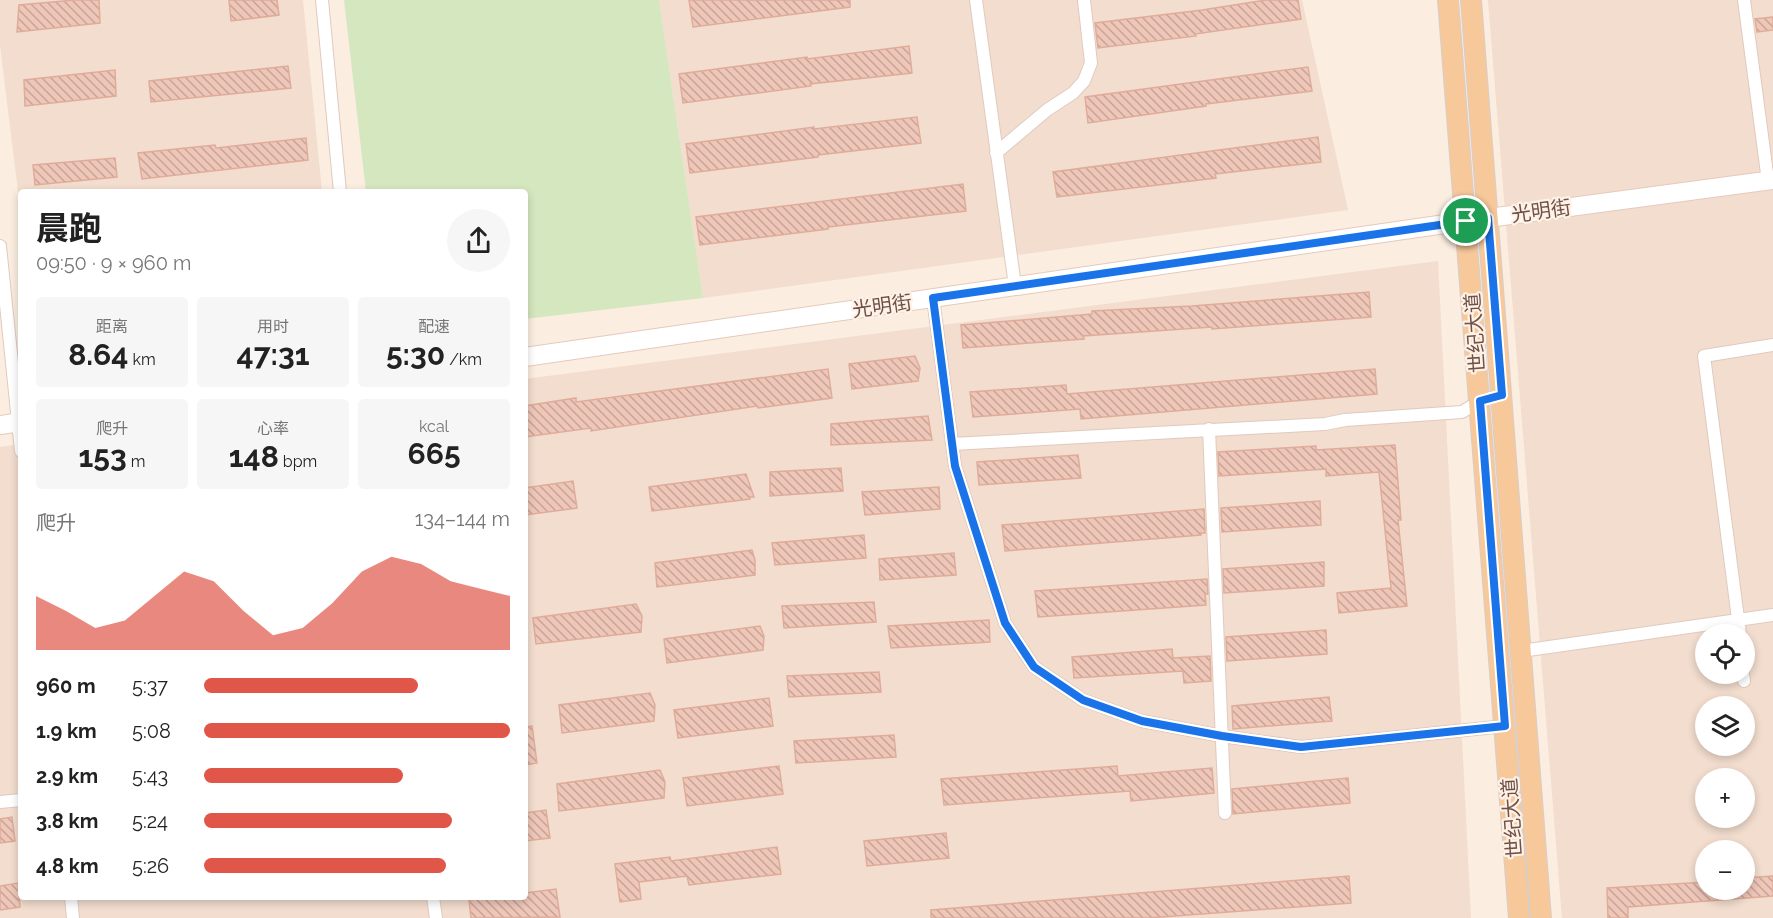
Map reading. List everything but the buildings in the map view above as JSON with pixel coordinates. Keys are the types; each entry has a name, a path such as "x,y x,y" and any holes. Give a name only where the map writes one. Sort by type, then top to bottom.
{"main road":[{"name":"世纪大道","path":"1448,0 1519,918"},
{"name":"世纪大道","path":"1471,0 1541,918"}],"street":[{"path":"322,0 340,189"},
{"path":"976,0 1015,286"},
{"path":"996,153 1047,110 1073,93 1084,81 1091,63 1084,0"},
{"path":"1744,0 1771,180"},
{"name":"光明街","path":"528,357 1466,221 1771,180"},
{"path":"0,246 13,423 18,441"},
{"path":"933,298 955,466 1005,623 1034,667 1083,700 1142,721 1222,736 1301,747 1505,726"},
{"path":"1739,624 1704,356 1773,345"},
{"path":"952,444 1324,424 1346,420 1462,412 1480,401 1502,395"},
{"path":"1209,429 1225,813"},
{"path":"1521,651 1773,615"},
{"path":"0,802 18,800"},
{"path":"71,900 73,918"},
{"path":"433,900 436,918"}],"shaded area":[{"path":"0,0 303,0 322,189 18,189 18,192 0,45"},
{"path":"659,0 1302,0 1348,210 703,298"},
{"path":"1488,0 1773,0 1773,918 1562,918"},
{"path":"1438,261 1471,918 0,918 0,447 18,444 18,900 528,900 528,379"}],"green space":[{"path":"344,0 659,0 703,298 528,319 528,189 366,189"}],"route":[{"path":"1488,218 1502,395 1480,401 1505,726 1301,747 1222,736 1142,721 1083,700 1034,667 1005,623 955,466 933,298 1466,221 1488,218"}]}
